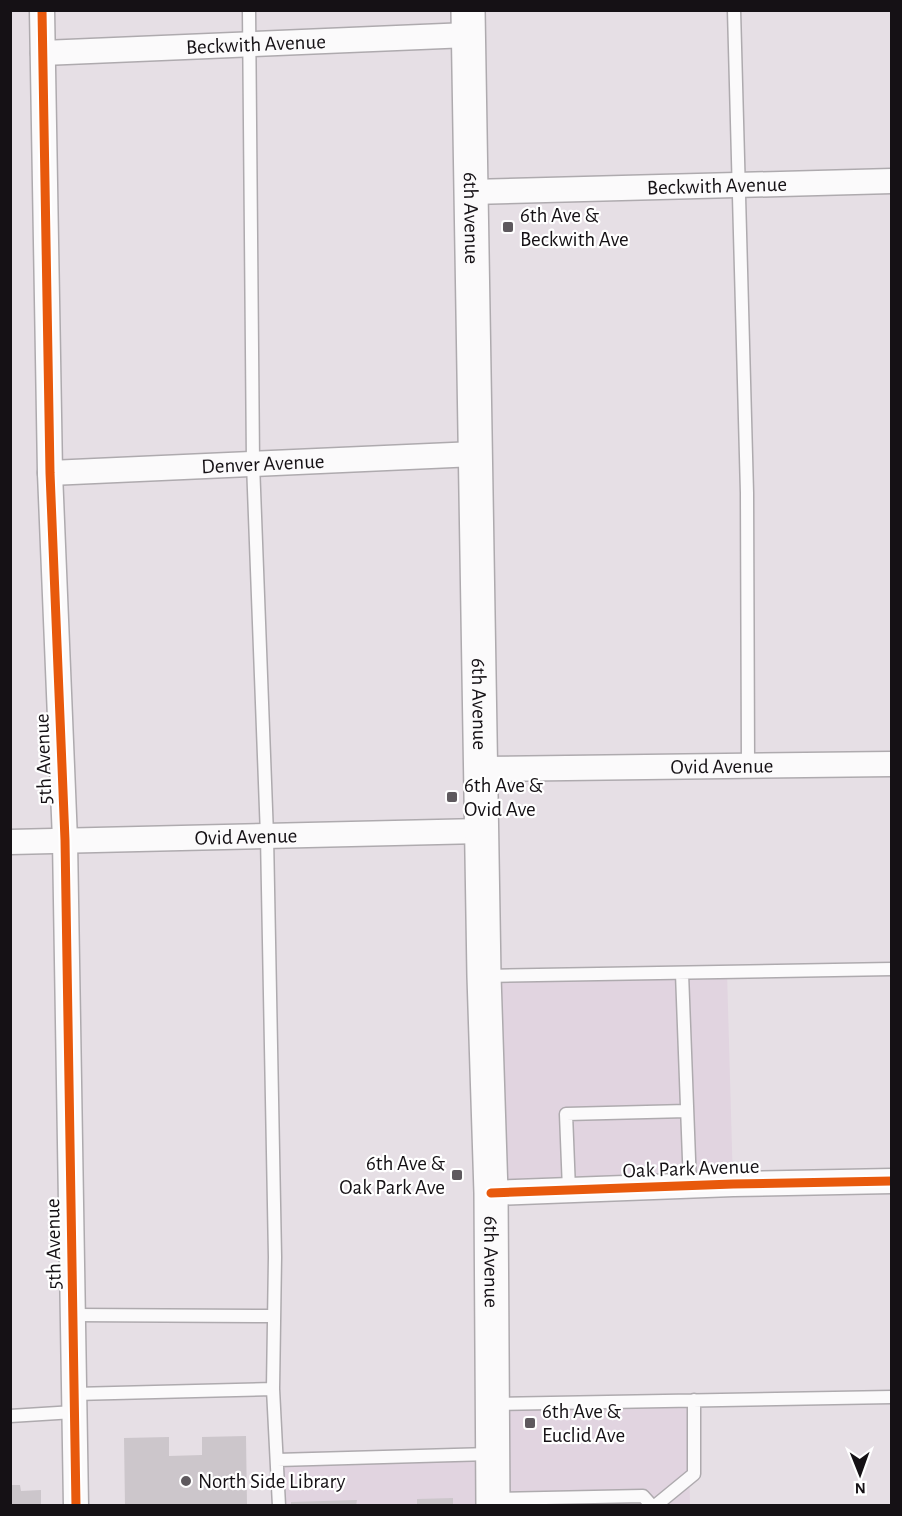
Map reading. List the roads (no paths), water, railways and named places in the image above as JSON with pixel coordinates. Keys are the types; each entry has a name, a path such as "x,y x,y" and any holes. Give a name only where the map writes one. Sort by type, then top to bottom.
{"main road":[{"name":"6th Avenue","path":"468,23 484,976 491,1193 493,1502"}],"street":[{"name":"5th Avenue","path":"42,10 50,473 65,840 76,1506"},
{"name":"Beckwith Avenue","path":"43,52 249,44 468,23"},
{"name":"Beckwith Avenue","path":"471,192 891,181"},
{"name":"Denver Avenue","path":"50,473 475,454"},
{"name":"Ovid Avenue","path":"480,769 891,764"},
{"name":"Ovid Avenue","path":"10,842 482,831"},
{"name":"Oak Park Avenue","path":"491,1193 891,1181"}],"lane":[{"path":"249,10 252,98 253,463 267,836 273,1389 279,1506"},
{"path":"734,10 747,493 748,766"},
{"path":"484,976 891,969"},
{"path":"682,973 690,1186"},
{"path":"568,1190 566,1114 687,1111"},
{"path":"73,1315 274,1316"},
{"path":"10,1416 74,1403 273,1389"},
{"path":"491,1404 891,1397"},
{"path":"493,1502 643,1496 653,1506 694,1474 694,1400"},
{"path":"277,1460 492,1454"}],"place":[{"name":"6th Ave & Beckwith Ave","path":"508,227"},
{"name":"6th Ave & Ovid Ave","path":"452,797"},
{"name":"6th Ave & Oak Park Ave","path":"457,1175"},
{"name":"6th Ave & Euclid Ave","path":"530,1423"},
{"name":"North Side Library","path":"186,1481"}]}
